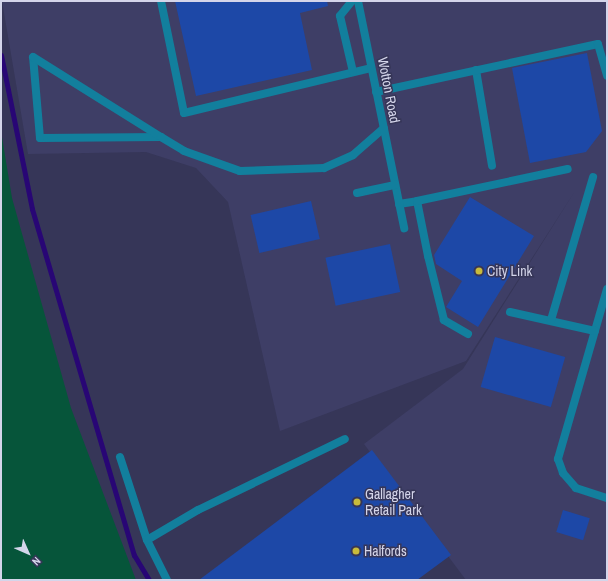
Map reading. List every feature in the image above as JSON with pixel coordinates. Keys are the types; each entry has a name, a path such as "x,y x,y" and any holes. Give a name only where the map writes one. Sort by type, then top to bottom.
{"street":[{"path":"161,1 184,113 372,68"},
{"path":"352,1 340,16 353,72"},
{"name":"Wotton Road","path":"358,1 404,228"},
{"path":"376,92 598,44 607,76"},
{"path":"161,137 40,138 33,57 184,151 240,171 324,168 353,155 384,128"},
{"path":"476,70 492,166"},
{"path":"399,204 568,169"},
{"path":"551,320 593,177"},
{"path":"357,192 395,184"},
{"path":"417,201 428,256 444,320 468,334"},
{"path":"607,289 605,306 595,331 558,458 563,473 576,488 607,498"},
{"path":"510,312 595,331"},
{"path":"147,540 198,510 345,439"},
{"path":"120,458 147,540 167,580"}],"shaded area":[{"path":"2,1 607,1 607,580 466,580 364,444 463,369 575,191 466,361 280,431 228,202 196,168 146,152 28,154"}],"green space":[{"path":"1,131 12,198 71,408 136,580 1,580"}],"building":[{"path":"175,1 327,1 328,6 300,13 312,70 196,96"},
{"path":"587,53 602,131 586,152 530,163 512,68"},
{"name":"City Link","path":"470,197 534,236 478,327 446,307 462,281 436,264 434,255"},
{"path":"311,201 320,239 259,253 251,215"},
{"path":"390,244 400,292 336,306 325,258"},
{"path":"495,337 565,357 551,407 481,387"},
{"name":"Gallagher Retail Park","path":"372,450 451,555 417,580 199,580"},
{"path":"563,510 590,518 583,540 556,532"}],"waterway":[{"path":"1,55 32,209 134,555 149,580"}],"place":[{"name":"City Link","path":"479,271"},
{"name":"Gallagher Retail Park","path":"357,502"},
{"name":"Halfords","path":"356,551"}]}
